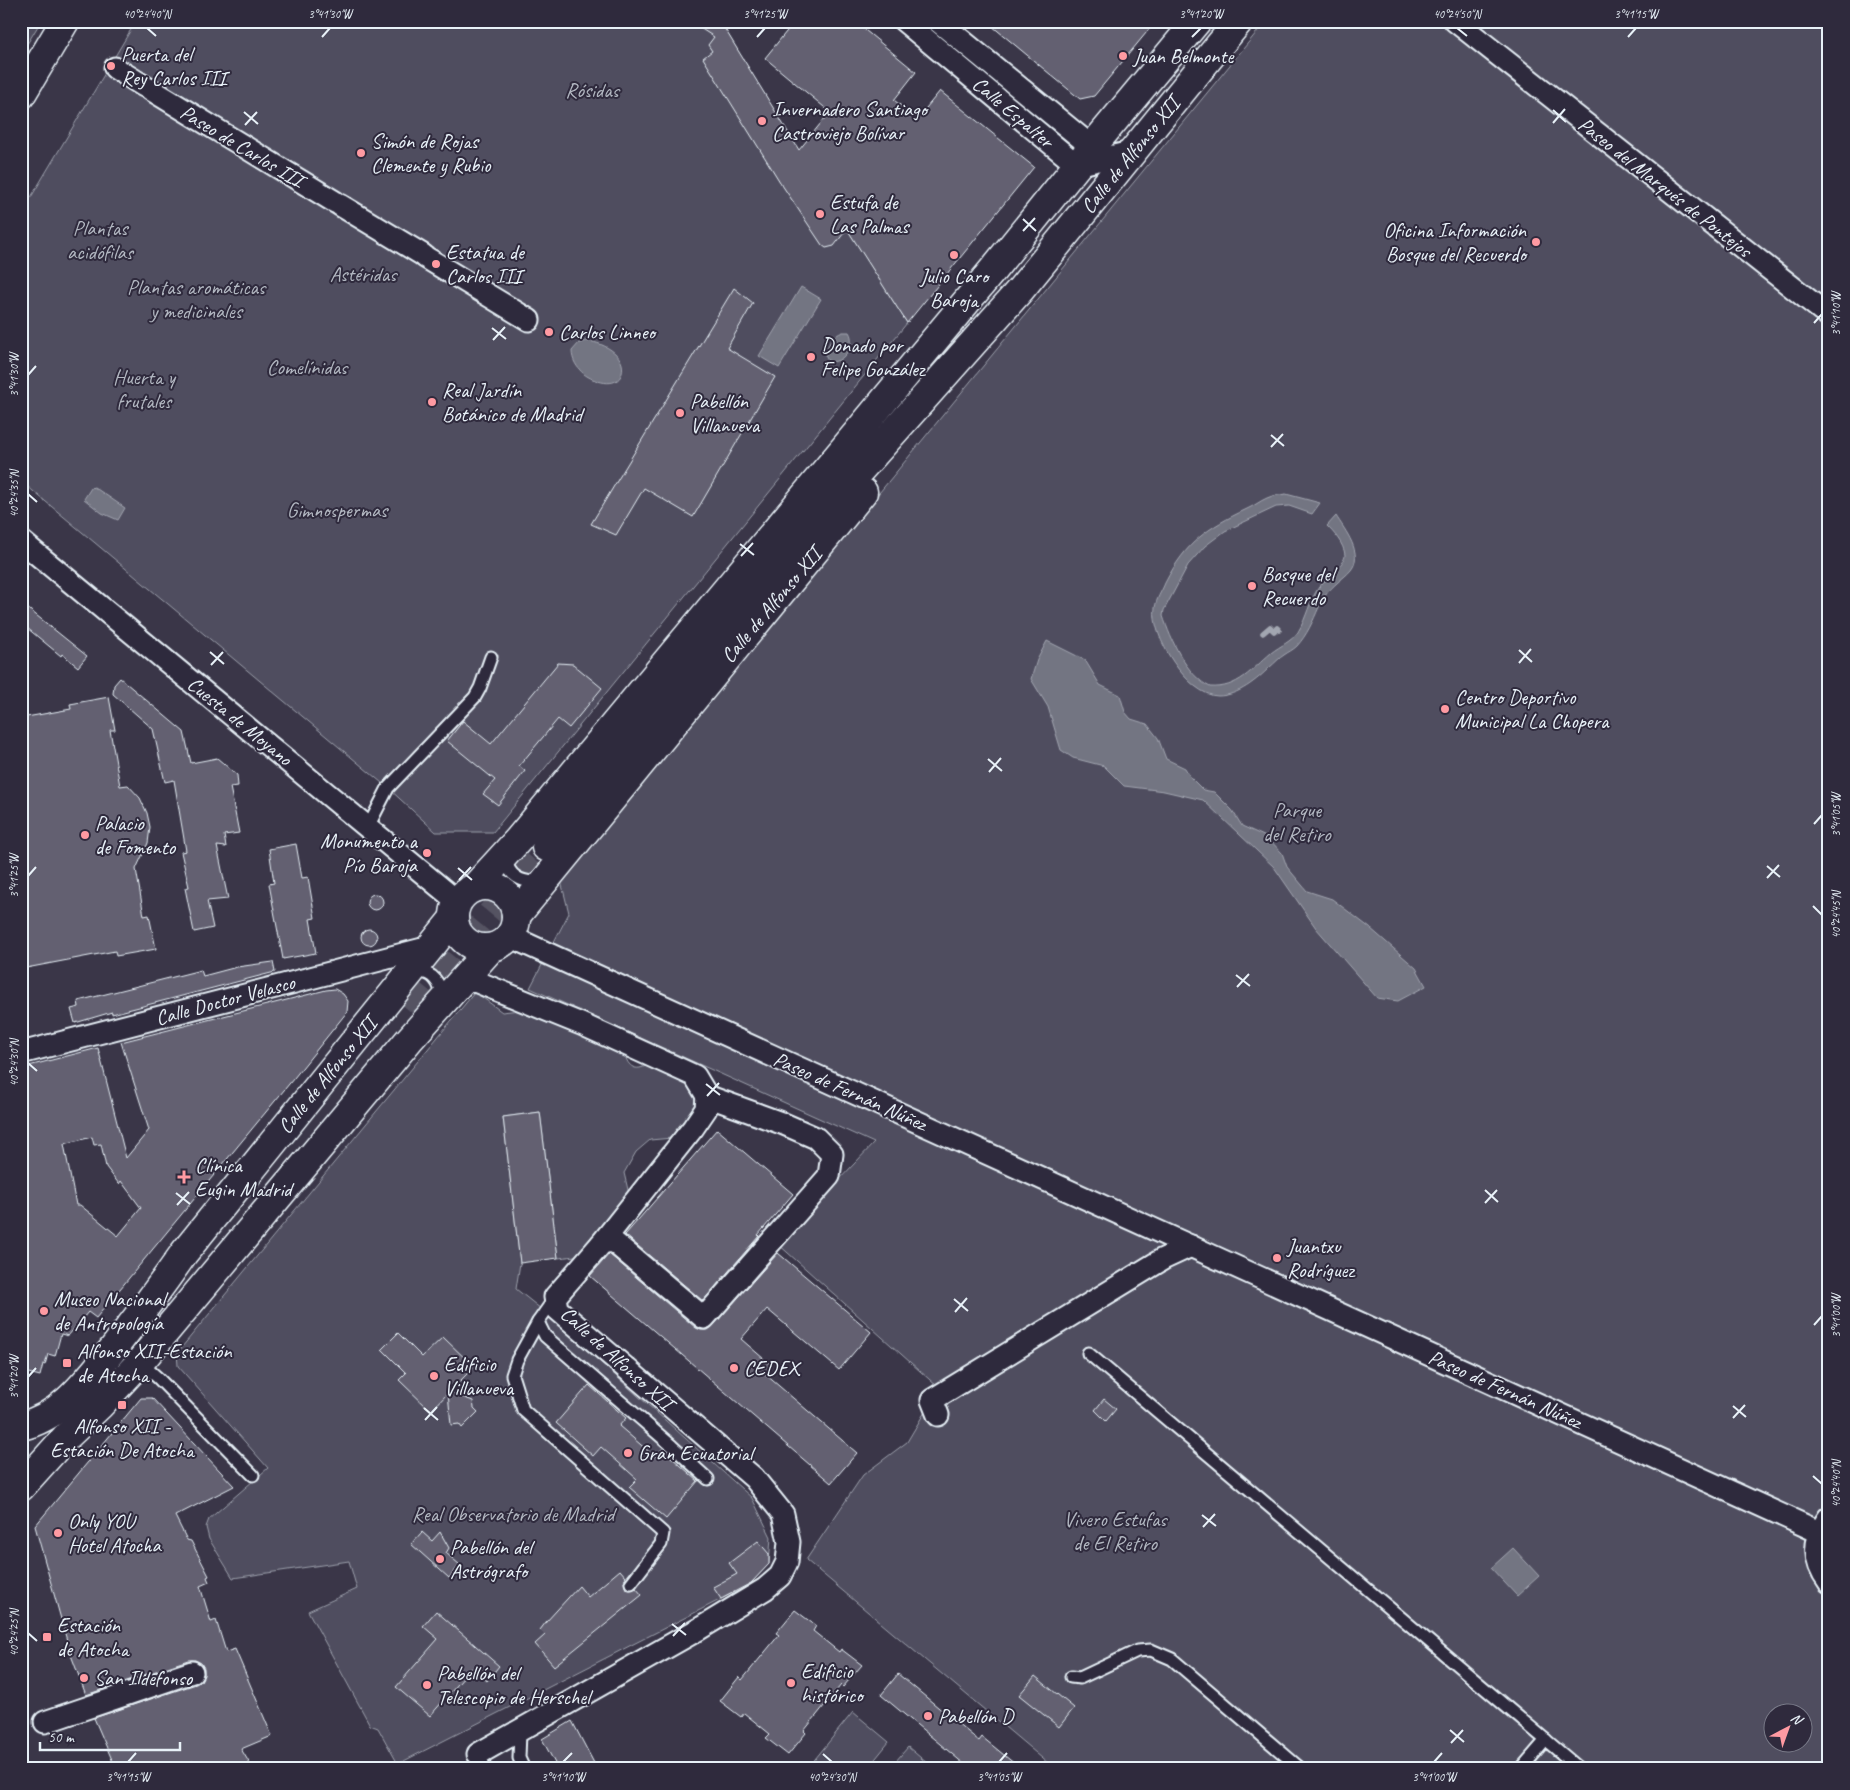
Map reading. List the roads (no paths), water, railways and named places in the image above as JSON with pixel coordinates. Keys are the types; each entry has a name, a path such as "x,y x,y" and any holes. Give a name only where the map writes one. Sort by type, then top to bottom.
{"main road":[{"path":"21,95 65,21"},
{"name":"Calle de Alfonso XII","path":"21,1426 43,1418 66,1402 86,1382 149,1305 184,1253 430,947 462,902 508,851 1198,21"},
{"path":"1197,72 1189,57 1207,34 1210,21"},
{"name":"Calle de Alfonso XII","path":"546,847 771,570 1020,289 1239,21"},
{"name":"Calle de Alfonso XII","path":"771,570 992,271"},
{"name":"Calle de Alfonso XII","path":"21,1487 140,1362 442,1002 506,933 546,880 821,545 978,348 1020,289"},
{"path":"483,886 492,887 504,892 513,902 506,933 478,947 466,942 456,929 462,902 483,886"},
{"name":"Calle de Alfonso XII","path":"171,1324 272,1182 411,1012"},
{"name":"Calle de Alfonso XII","path":"149,1305 272,1182"}],"street":[{"name":"Calle Espalter","path":"904,21 1085,156"},
{"name":"Calle Espalter","path":"938,21 1085,156"},
{"name":"Paseo del Marqués de Pontejos","path":"1455,21 1829,316"},
{"name":"Paseo de Carlos III","path":"115,68 529,320"},
{"path":"1085,156 1134,151"},
{"name":"Cuesta de Moyano","path":"21,541 368,827 462,902"},
{"name":"Paseo de Fernán Núñez","path":"506,933 1192,1246 1824,1524"},
{"name":"Calle Doctor Velasco","path":"21,1053 430,947"},
{"path":"465,977 580,1024 695,1076 706,1096 784,1124 816,1138 832,1154 829,1176 704,1318 615,1243 608,1241 601,1244"},
{"name":"Calle de Alfonso XII","path":"482,1762 520,1732 691,1634 765,1589 780,1576 787,1562 789,1542 783,1514 754,1478 557,1309 555,1297 601,1244 693,1128 706,1109 706,1096"},
{"path":"938,1415 932,1400 1163,1259 1192,1246"},
{"path":"1824,1524 1817,1557 1822,1573 1829,1582"},
{"path":"45,1722 192,1672"}],"lane":[{"path":"368,827 388,788 475,697 491,657"},
{"path":"508,851 506,862 510,871 523,882 546,880"},
{"path":"408,975 423,972 433,978 441,989 442,1002"},
{"path":"555,1297 538,1322 517,1360 512,1375 523,1410 663,1533 661,1544 631,1583"},
{"path":"538,1322 545,1336 708,1479"},
{"path":"1088,1354 1580,1769"},
{"path":"140,1362 253,1474"},
{"path":"1071,1677 1080,1678 1137,1651 1151,1650 1172,1659 1301,1769"},
{"path":"520,1732 519,1758 524,1769"},
{"path":"1522,1769 1546,1740"}],"water":[{"path":"801,287 821,299 779,368 759,356"},
{"path":"849,332 851,337 850,348 838,360 828,361 825,355 829,344 836,335"},
{"path":"585,341 605,346 616,355 622,366 622,373 619,378 610,383 593,379 581,372 574,361 572,351 579,343"},
{"path":"94,487 125,508 118,520 102,513 84,499 91,488"},
{"path":"1286,494 1320,503 1312,514 1289,506 1276,507 1225,531 1205,546 1188,565 1164,610 1163,616 1170,636 1180,656 1194,674 1210,687 1229,685 1244,677 1298,632 1319,587 1339,567 1344,559 1345,555 1341,543 1327,526 1336,516 1352,542 1355,557 1354,564 1351,570 1324,597 1301,642 1253,682 1240,690 1218,696 1206,693 1195,686 1184,675 1173,662 1165,648 1155,620 1155,608 1158,598 1181,557 1199,538 1220,523 1264,499"},
{"path":"1047,641 1085,660 1100,685 1120,695 1125,712 1131,719 1147,724 1158,738 1166,759 1185,768 1191,778 1203,790 1214,792 1232,810 1242,826 1268,838 1282,853 1287,867 1307,891 1332,899 1370,928 1416,968 1426,986 1398,1001 1377,998 1316,928 1274,867 1203,800 1164,791 1124,786 1104,766 1073,758 1061,750 1048,707 1031,679 1037,660"},
{"path":"1513,1548 1539,1576 1517,1596 1491,1568"}],"waterway":[{"path":"1263,633 1270,627 1274,631 1277,628 1279,630"}],"tunnel":[{"path":"411,1012 546,847"}],"place":[{"name":"Juan Belmonte","path":"1123,56"},
{"name":"Puerta del Rey Carlos III","path":"111,66"},
{"name":"Invernadero Santiago Castroviejo Bolívar","path":"762,121"},
{"name":"Simón de Rojas Clemente y Rubio","path":"361,153"},
{"name":"Estufa de Las Palmas","path":"820,214"},
{"name":"Oficina Información Bosque del Recuerdo","path":"1536,242"},
{"name":"Julio Caro Baroja","path":"954,255"},
{"name":"Estatua de Carlos III","path":"436,264"},
{"name":"Carlos Linneo","path":"549,332"},
{"name":"Donado por Felipe González","path":"811,357"},
{"name":"Real Jardín Botánico de Madrid","path":"432,402"},
{"name":"Pabellón Villanueva","path":"680,413"},
{"name":"Bosque del Recuerdo","path":"1252,586"},
{"name":"Centro Deportivo Municipal La Chopera","path":"1445,709"},
{"name":"Palacio de Fomento","path":"85,835"},
{"name":"Monumento a Pío Baroja","path":"427,853"},
{"name":"Clínica Eugin Madrid","path":"184,1177"},
{"name":"Juantxu Rodríguez","path":"1277,1258"},
{"name":"Museo Nacional de Antropología","path":"44,1311"},
{"name":"Alfonso XII-Estación de Atocha","path":"67,1363"},
{"name":"CEDEX","path":"734,1368"},
{"name":"Edificio Villanueva","path":"434,1376"},
{"name":"Alfonso XII - Estación De Atocha","path":"122,1405"},
{"name":"Gran Ecuatorial","path":"628,1453"},
{"name":"Only YOU Hotel Atocha","path":"58,1533"},
{"name":"Pabellón del Astrógrafo","path":"440,1559"},
{"name":"Estación de Atocha","path":"47,1637"},
{"name":"San Ildefonso","path":"84,1678"},
{"name":"Edificio histórico","path":"791,1683"},
{"name":"Pabellón del Telescopio de Herschel","path":"427,1685"},
{"name":"Pabellón D","path":"928,1716"}],"park label":[{"name":"Rósidas","path":"592,90"},
{"name":"Plantas acidófilas","path":"100,240"},
{"name":"Astéridas","path":"363,274"},
{"name":"Plantas aromáticas y medicinales","path":"196,299"},
{"name":"Comelínidas","path":"307,367"},
{"name":"Huerta y frutales","path":"144,389"},
{"name":"Gimnospermas","path":"337,510"},
{"name":"Parque del Retiro","path":"1297,822"},
{"name":"Real Observatorio de Madrid","path":"513,1514"},
{"name":"Vivero Estufas de El Retiro","path":"1115,1531"}]}
